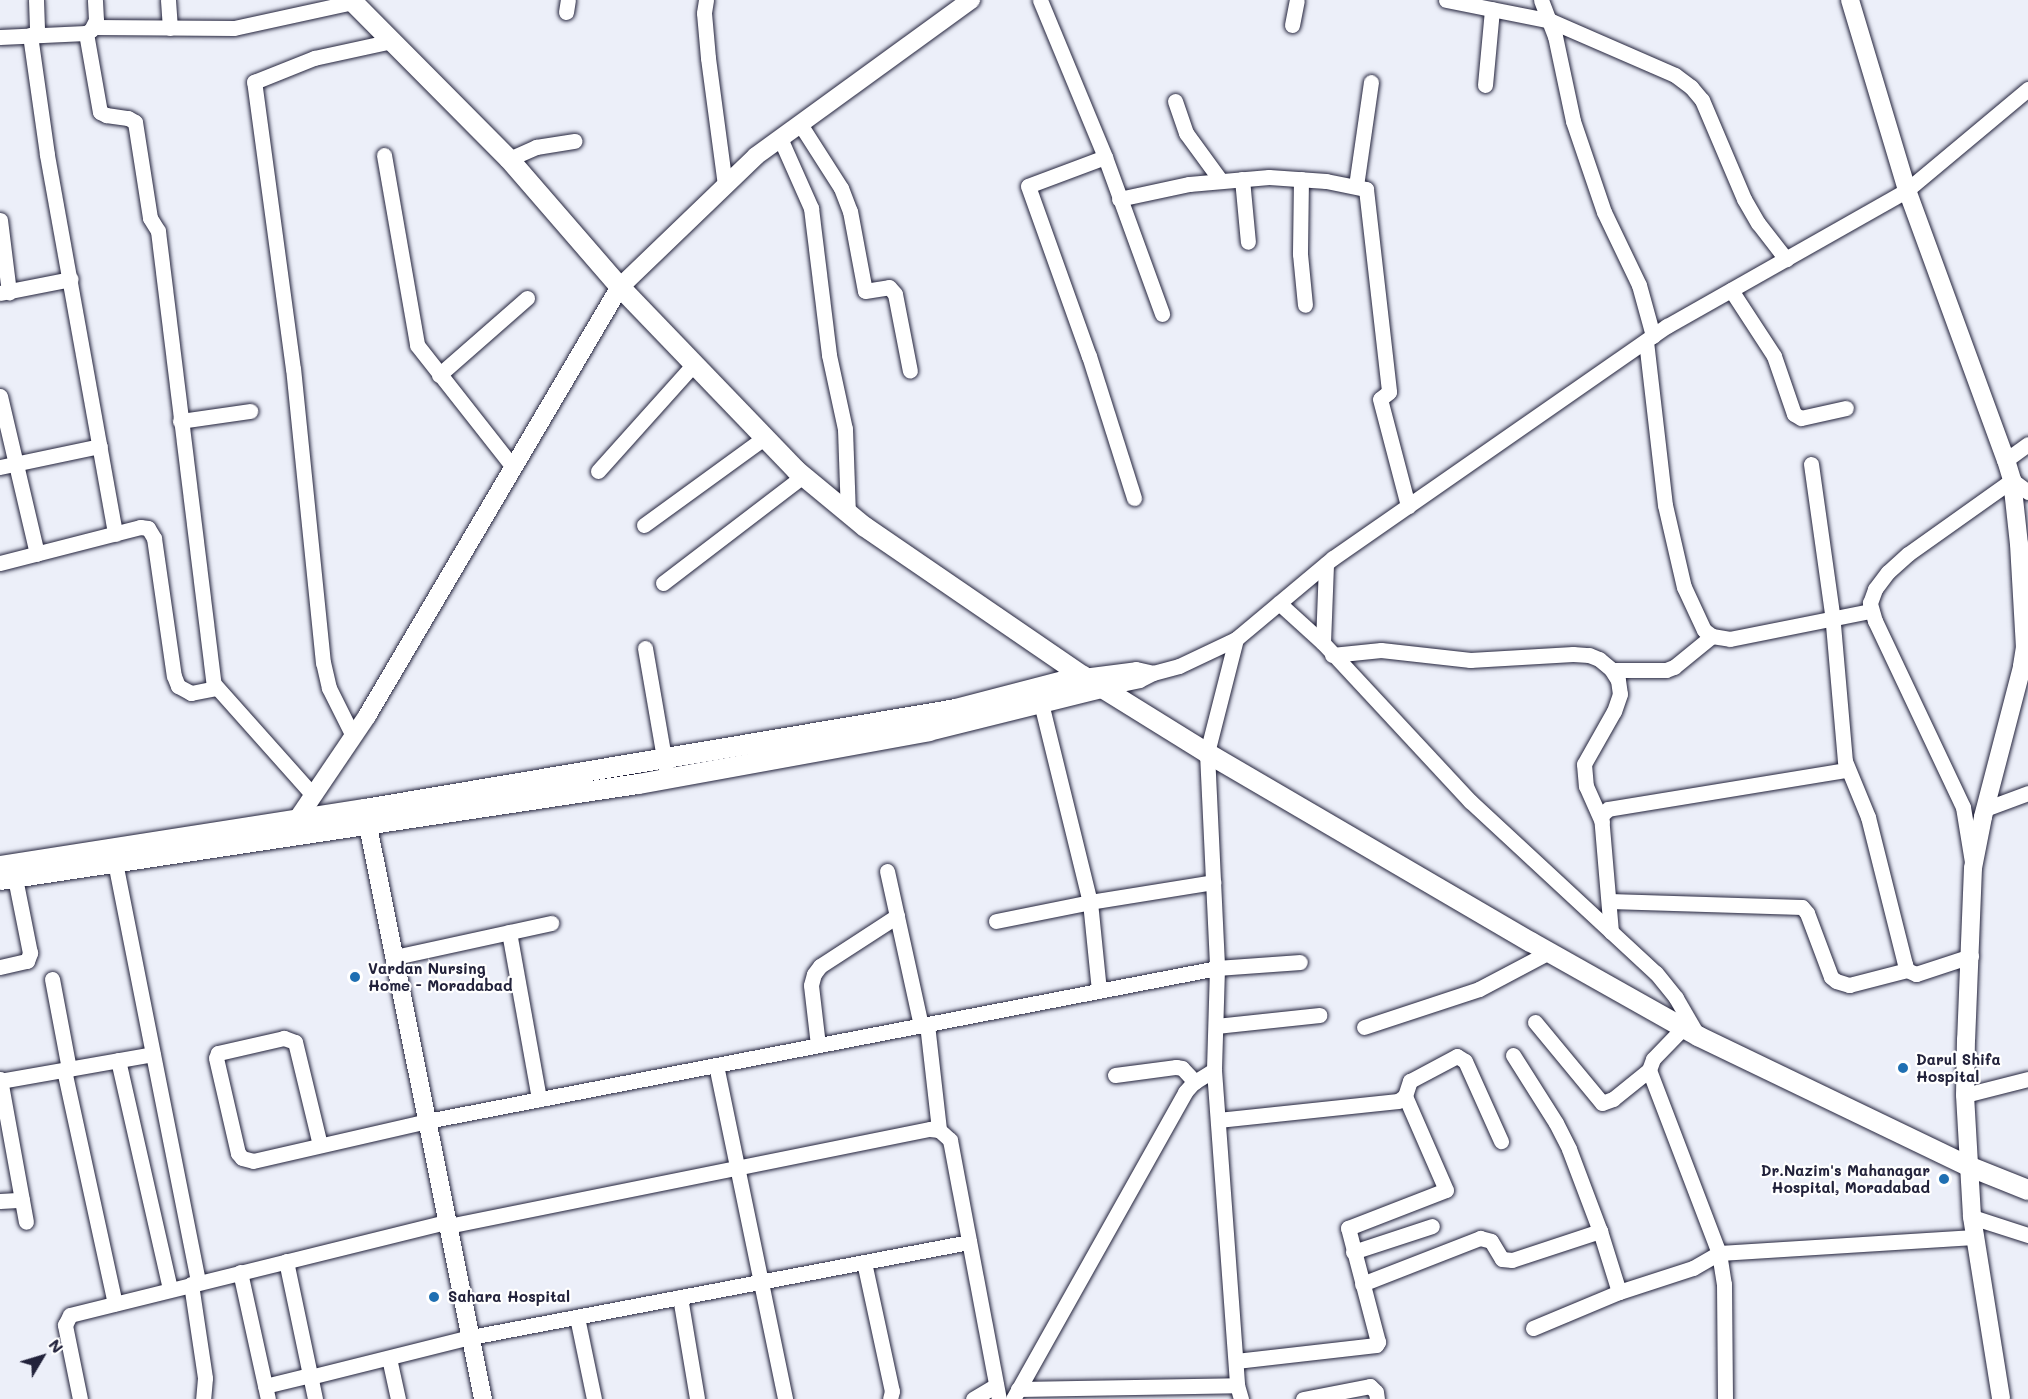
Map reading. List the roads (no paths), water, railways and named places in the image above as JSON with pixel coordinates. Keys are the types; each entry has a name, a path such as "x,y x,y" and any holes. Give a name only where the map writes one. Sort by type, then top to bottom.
{"main road":[{"path":"352,1 509,159 620,287 694,364 803,476 848,513 1102,688 1207,753 1549,952 1690,1032 1968,1166 2028,1190"},
{"path":"113,856 291,837 367,817 664,758 956,709 1083,676"},
{"path":"5,874 113,856 298,818 367,817 667,778 929,731 1102,688"}],"street":[{"path":"36,0 34,35 47,155 115,534"},
{"path":"95,0 96,20 90,30 100,112 128,118 135,122 150,218 158,231 211,670 216,688 313,795"},
{"path":"168,0 170,28"},
{"path":"706,0 704,13 708,58 724,186"},
{"path":"291,837 298,818 353,736 620,287 756,156 971,0"},
{"path":"1040,0 1105,157 1162,314"},
{"path":"1292,25 1297,0"},
{"path":"1446,0 1551,21 1675,75 1691,87 1702,100 1744,200 1758,223 1786,259"},
{"path":"1541,0 1551,21 1573,121 1604,212 1639,285 1649,338 1665,504 1684,587 1704,630 1712,636 1730,639 1870,610"},
{"path":"1850,0 1907,190 2012,480 2019,544 2025,647 1972,868"},
{"path":"0,37 90,30 234,28 352,1"},
{"path":"1485,85 1492,9"},
{"path":"353,736 329,688 323,663 294,369 254,82 314,58 392,41"},
{"path":"1356,186 1371,82"},
{"path":"1102,688 1139,680 1153,673 1179,666 1236,639 1326,564 1649,338 1907,190 2026,96"},
{"path":"1175,101 1189,138 1221,181"},
{"path":"800,124 841,188 850,211 864,289 868,292 889,287 895,294 910,371"},
{"path":"780,138 811,208 829,355 845,429 848,513"},
{"path":"509,159 536,147 575,141"},
{"path":"384,155 413,332 425,357 513,467"},
{"path":"1105,157 1028,186 1089,356 1134,498"},
{"path":"1119,199 1189,184 1269,177 1301,179 1366,189 1389,392 1380,399 1408,506"},
{"path":"1242,179 1248,242"},
{"path":"1301,179 1300,254 1305,305"},
{"path":"0,220 4,292 71,279"},
{"path":"1731,290 1774,356 1794,414 1801,418 1846,408"},
{"path":"439,375 527,298"},
{"path":"598,471 694,364"},
{"path":"0,396 18,463 37,554"},
{"path":"180,421 250,411"},
{"path":"644,525 765,437"},
{"path":"2006,460 2028,444"},
{"path":"0,467 100,446"},
{"path":"1811,464 1833,618 1847,770 1868,817 1907,970"},
{"path":"663,583 803,476"},
{"path":"2012,480 2028,492"},
{"path":"2001,1399 1972,1217 1968,1166 1965,1095 1972,868 1963,807 1870,610 1870,603 1875,589 1888,572 1918,546 2012,480"},
{"path":"0,563 140,527 148,528 154,538 174,676 178,686 191,693 216,688"},
{"path":"1323,642 1326,564"},
{"path":"1279,603 1323,642 1332,655 1470,801 1656,973 1676,998 1690,1032 1653,1059 1649,1070 1613,1098 1602,1103 1535,1022"},
{"path":"1612,670 1666,670 1674,667 1712,636"},
{"path":"1214,1070 1195,1082 1185,1092 1015,1394 1239,1392 1214,1070 1217,968 1207,753 1236,639"},
{"path":"645,648 667,778"},
{"path":"1332,655 1392,650 1478,660 1581,654 1599,659 1612,670 1618,680 1620,694 1614,711 1587,756 1583,773 1602,822"},
{"path":"1083,676 1136,669 1153,673"},
{"path":"1041,703 1090,902 1099,991"},
{"path":"1611,932 1602,822 1604,811 1612,806 1667,801 1847,770"},
{"path":"1985,809 2028,793"},
{"path":"367,817 483,1399"},
{"path":"113,856 153,1054 194,1284 205,1378 203,1399"},
{"path":"887,871 924,1025 939,1130"},
{"path":"0,967 27,961 30,953 5,874"},
{"path":"996,921 1090,902 1213,882"},
{"path":"1609,901 1802,907 1808,913 1831,977 1849,985 1907,970 1916,974 1971,956"},
{"path":"818,1045 811,985 814,974 820,966 897,916"},
{"path":"394,957 551,923"},
{"path":"509,932 539,1099"},
{"path":"1364,1027 1479,989 1549,952"},
{"path":"320,1145 295,1042 284,1038 218,1053 216,1058 238,1153 242,1158 253,1161 427,1120 1217,968 1300,962"},
{"path":"51,979 66,1069 115,1303"},
{"path":"1216,1026 1319,1015"},
{"path":"26,1222 0,1080 153,1054"},
{"path":"1513,1055 1556,1123 1600,1231 1619,1292"},
{"path":"1218,1120 1398,1101 1405,1095 1410,1082 1460,1057 1465,1061 1501,1141"},
{"path":"118,1060 170,1289"},
{"path":"716,1065 785,1399"},
{"path":"1115,1075 1176,1067 1182,1068 1195,1082"},
{"path":"1649,1070 1719,1253 1724,1284 1725,1399"},
{"path":"1965,1095 2028,1079"},
{"path":"1236,1360 1376,1345 1378,1342 1347,1231 1352,1225 1446,1190 1405,1095"},
{"path":"80,1399 65,1325 66,1319 77,1312 448,1224 930,1129 939,1130 950,1140 998,1392 973,1399"},
{"path":"0,1201 22,1200"},
{"path":"1972,1217 2028,1235"},
{"path":"1353,1252 1432,1226"},
{"path":"1362,1284 1480,1238 1491,1241 1502,1259 1512,1260 1600,1231"},
{"path":"1533,1328 1619,1292 1693,1268 1719,1253 1975,1237"},
{"path":"240,1272 266,1392 310,1376 471,1337 969,1242"},
{"path":"286,1261 315,1399"},
{"path":"864,1262 892,1391 890,1399"},
{"path":"680,1297 697,1399"},
{"path":"578,1317 594,1399"},
{"path":"389,1358 398,1399"},
{"path":"1303,1399 1370,1386 1376,1392 1377,1399"}],"place":[{"name":"Vardan Nursing Home - Moradabad","path":"355,977"},
{"name":"Darul Shifa Hospital","path":"1903,1068"},
{"name":"Dr.Nazim's Mahanagar Hospital, Moradabad","path":"1944,1179"},
{"name":"Sahara Hospital","path":"434,1297"}]}
